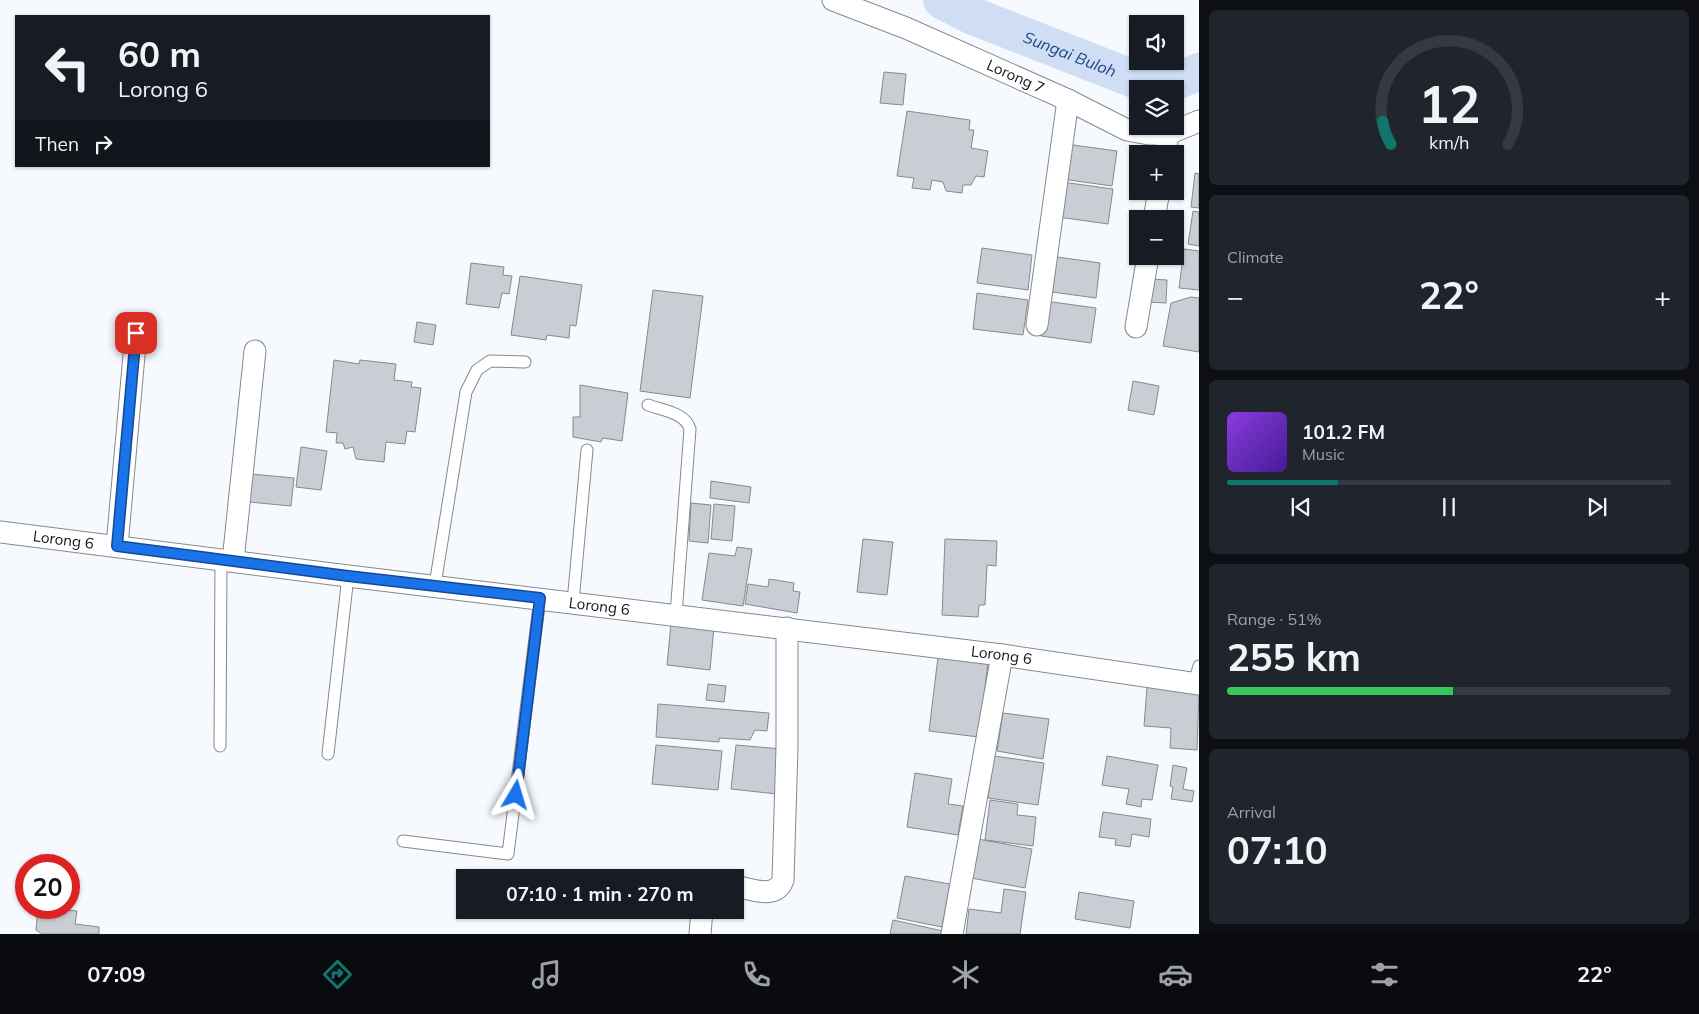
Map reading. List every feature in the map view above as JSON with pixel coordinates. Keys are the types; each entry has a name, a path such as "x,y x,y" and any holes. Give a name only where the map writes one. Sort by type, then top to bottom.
{"street":[{"name":"Lorong 7","path":"833,0 906,28 1068,100 1127,130 1148,134 1167,144 1199,121"},
{"path":"1037,325 1068,100"},
{"path":"1136,327 1146,265"},
{"path":"117,546 136,333"},
{"path":"227,560 255,351"},
{"name":"Lorong 6","path":"0,532 348,576 1197,678"},
{"path":"744,888 769,892 776,891 781,887 783,880 787,747 787,628"},
{"path":"952,934 1002,654"},
{"path":"700,934 701,919"}],"lane":[{"path":"435,585 466,392 477,370 490,361 525,362"},
{"path":"648,405 681,416 688,422 690,429 676,615"},
{"path":"573,602 587,450"},
{"path":"220,746 227,560"},
{"path":"328,754 348,576"},
{"path":"403,841 508,854 540,598"}],"building":[{"path":"884,72 906,74 903,105 880,103"},
{"path":"907,111 970,120 969,130 974,130 971,148 988,151 984,177 976,176 971,185 963,185 962,193 946,191 943,182 932,180 930,190 912,188 914,178 897,176"},
{"path":"1066,144 1117,151 1112,186 1062,179"},
{"path":"1195,173 1199,174 1199,208 1191,207"},
{"path":"1062,182 1113,189 1108,224 1058,217"},
{"path":"1193,211 1199,212 1199,246 1188,244"},
{"path":"982,248 1032,255 1028,290 977,283"},
{"path":"1184,249 1199,251 1199,290 1179,288 1182,265 1184,265"},
{"path":"1050,256 1100,263 1096,298 1045,291"},
{"path":"471,263 504,267 503,275 512,276 509,294 502,293 499,308 466,304"},
{"path":"520,276 582,285 576,326 570,325 569,338 547,335 546,340 511,335"},
{"path":"1149,279 1167,280 1166,303 1147,302"},
{"path":"653,290 703,296 690,398 640,391"},
{"path":"977,293 1028,300 1023,335 973,329"},
{"path":"1191,297 1199,298 1199,352 1163,346 1171,303"},
{"path":"1045,301 1096,308 1091,343 1041,336"},
{"path":"417,322 436,325 433,345 414,342"},
{"path":"334,360 359,364 360,360 396,364 394,380 412,382 411,387 421,388 415,432 407,431 405,444 386,442 384,462 356,459 353,447 345,449 343,443 336,443 337,433 326,432"},
{"path":"1133,381 1159,386 1154,415 1128,410"},
{"path":"580,385 628,393 622,441 603,438 601,442 573,437 573,417 580,417"},
{"path":"301,447 327,451 321,490 296,487"},
{"path":"251,474 294,478 291,506 249,502"},
{"path":"711,481 751,487 749,503 710,498"},
{"path":"691,503 711,505 708,543 689,541"},
{"path":"714,504 735,506 732,541 711,539"},
{"path":"863,539 893,542 887,595 857,592"},
{"path":"945,539 997,541 996,566 987,565 985,605 979,605 978,617 942,615"},
{"path":"737,547 752,549 743,606 702,600 709,553 735,556"},
{"path":"769,579 794,583 793,591 800,592 797,613 745,604 748,584 768,587"},
{"path":"671,623 714,627 710,670 667,665"},
{"path":"938,657 988,663 979,737 929,731"},
{"path":"708,684 726,686 724,702 706,700"},
{"path":"1147,687 1199,691 1197,750 1170,748 1171,728 1144,726"},
{"path":"658,704 769,713 767,731 755,730 750,740 719,738 719,742 656,737"},
{"path":"1003,713 1049,719 1043,759 997,751"},
{"path":"656,745 722,751 718,790 652,784"},
{"path":"736,745 781,749 777,794 731,789"},
{"path":"994,756 1044,763 1038,805 988,798"},
{"path":"1107,756 1158,765 1152,800 1142,799 1141,807 1126,804 1129,789 1102,785"},
{"path":"1173,765 1187,768 1183,789 1194,791 1192,802 1171,799 1173,787 1170,786"},
{"path":"915,773 952,779 948,804 963,806 958,835 907,827"},
{"path":"990,800 1018,804 1017,815 1036,817 1033,846 985,840"},
{"path":"1103,812 1151,819 1149,837 1132,834 1130,847 1115,845 1116,839 1099,837"},
{"path":"978,839 1032,849 1025,888 971,878"},
{"path":"905,876 950,884 942,927 897,918"},
{"path":"1004,889 1026,892 1020,934 966,934 969,909 1001,913"},
{"path":"1079,892 1134,901 1130,928 1075,919"},
{"path":"37,919 76,919 75,924 99,927 99,934 42,934 36,930"},
{"path":"893,920 943,931 942,934 890,934"}],"waterway":[{"name":"Sungai Buloh","path":"942,0 973,16 1157,88 1199,72"}],"route":[{"path":"136,333 117,546 348,576 540,598 516,795"}]}
